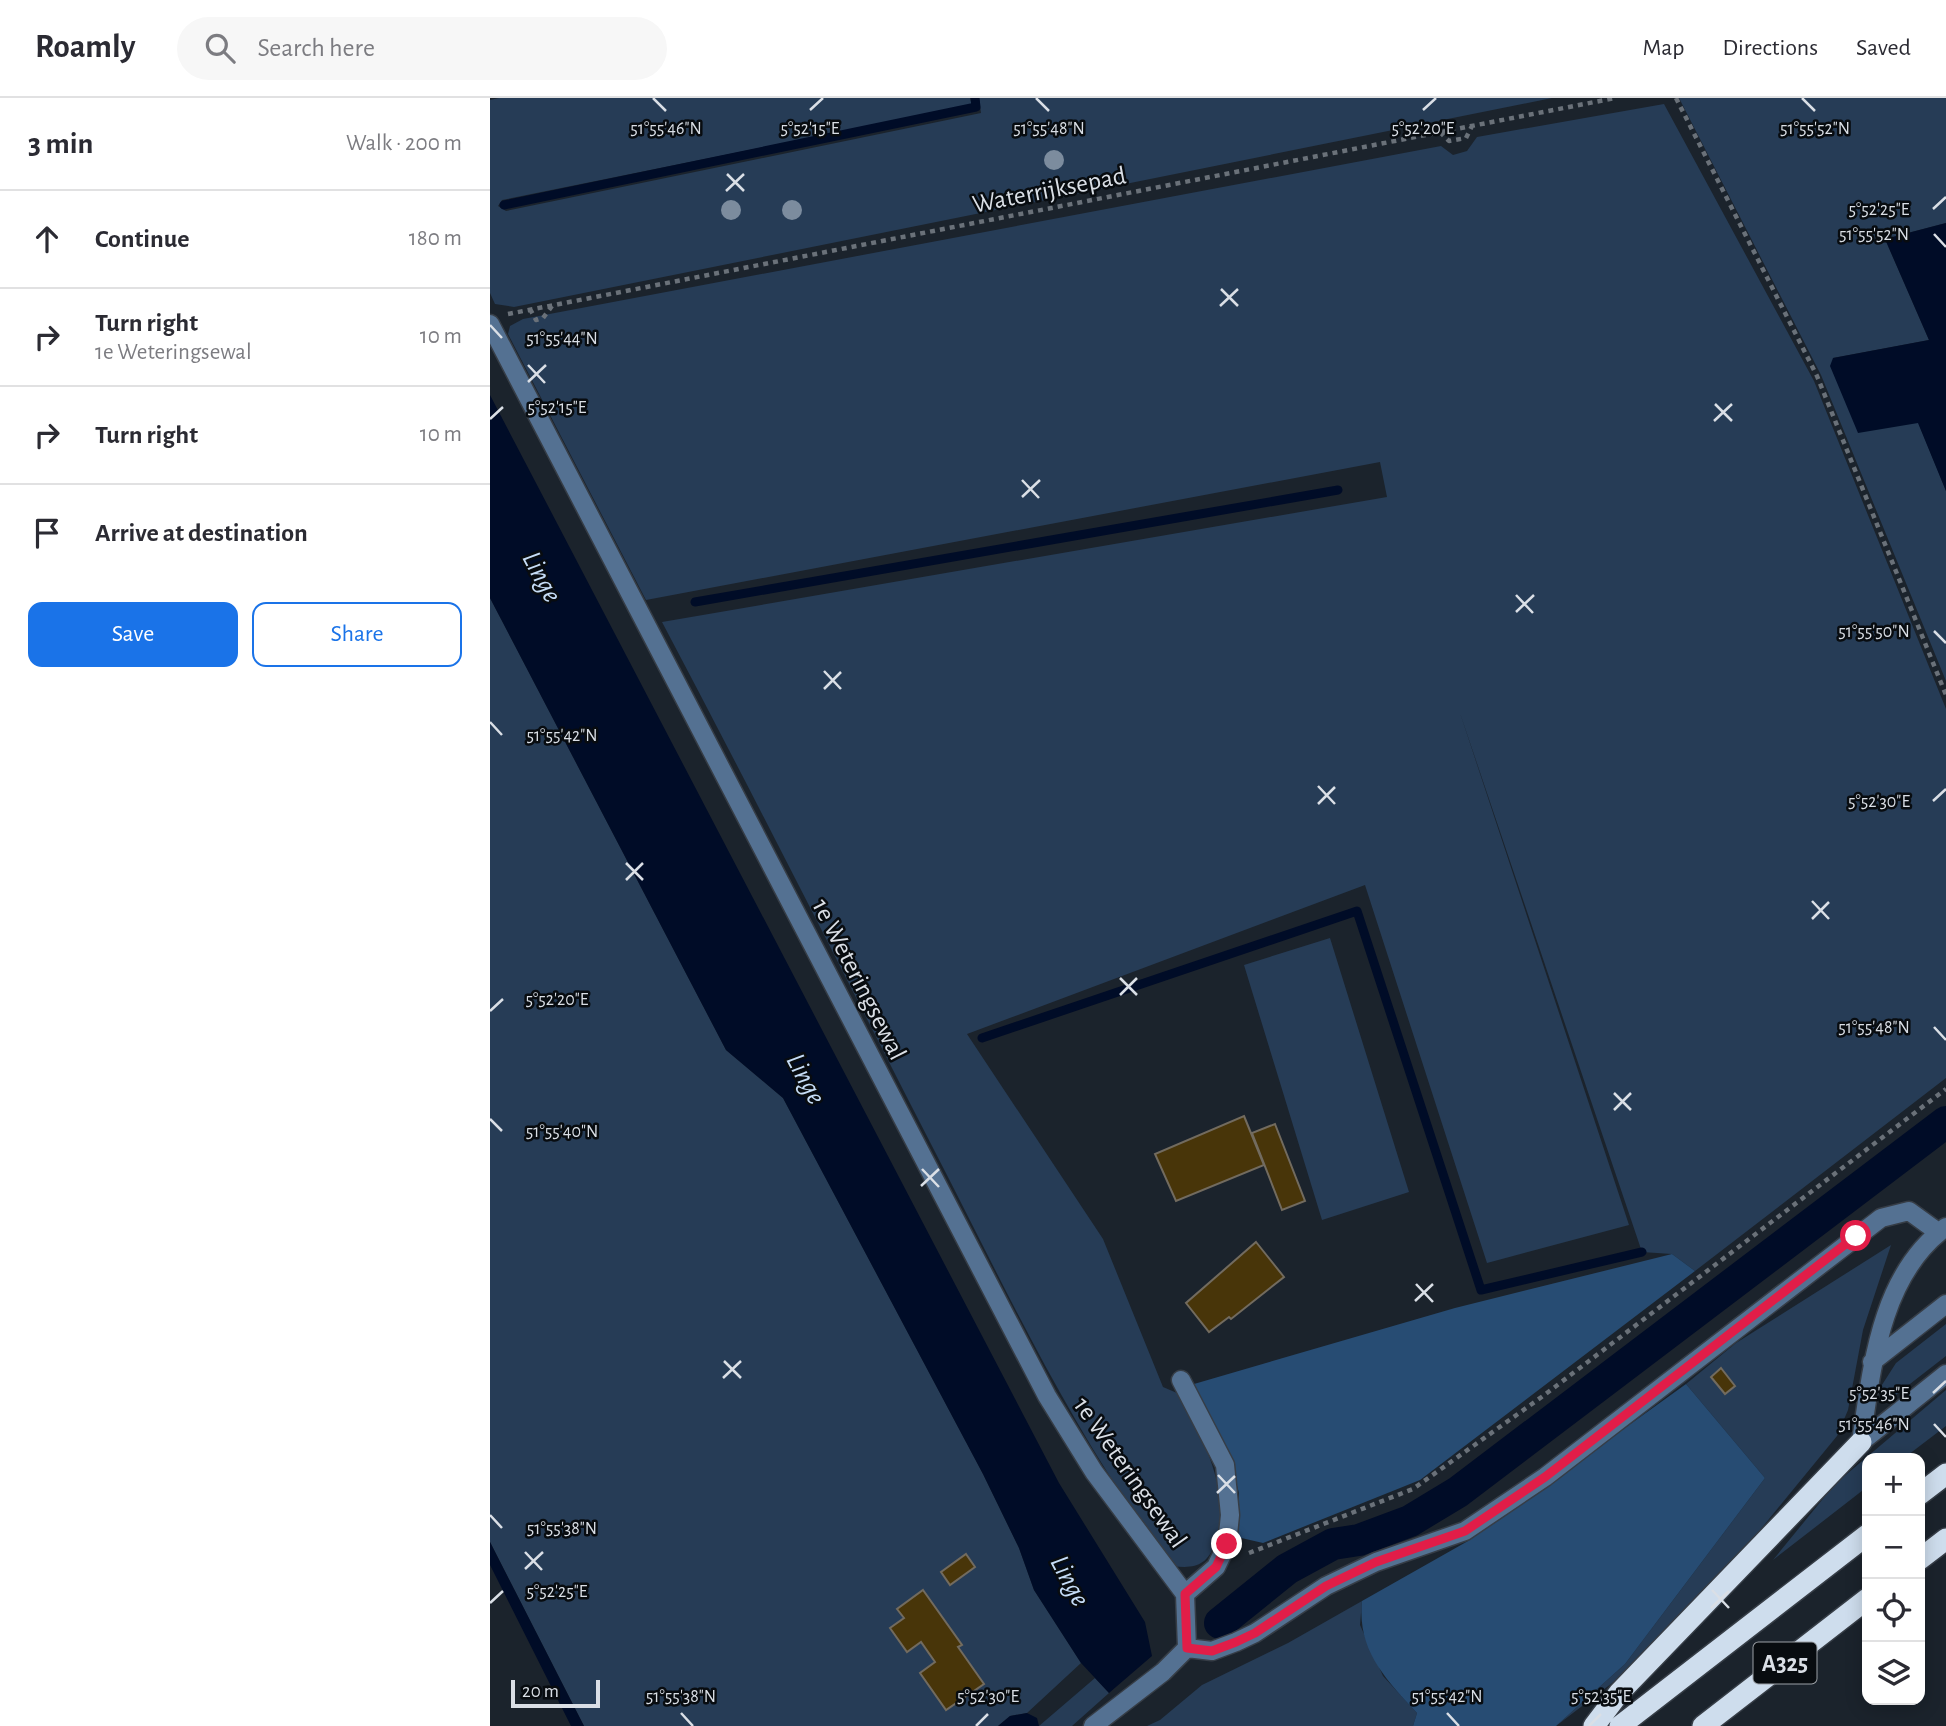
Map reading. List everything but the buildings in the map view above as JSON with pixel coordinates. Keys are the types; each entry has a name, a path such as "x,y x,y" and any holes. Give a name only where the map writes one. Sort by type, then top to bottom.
{"highway":[{"path":"1594,1726 1619,1693 1861,1442"},
{"path":"1925,1490 1946,1474"},
{"name":"A325","path":"1620,1726 1862,1539"},
{"path":"1925,1555 1946,1539"},
{"name":"A325","path":"1703,1726 1862,1603"}],"street":[{"name":"1e Weteringsewal","path":"497,319 1047,1396 1094,1472 1185,1594"},
{"path":"1187,1648 1212,1651 1236,1642 1255,1633 1326,1586 1376,1562 1465,1531 1545,1477 1881,1218 1909,1211 1942,1229 1898,1280 1872,1362 1861,1442"},
{"path":"1872,1362 1946,1304"},
{"path":"1861,1442 1946,1374"},
{"path":"1093,1726 1163,1672 1187,1648 1185,1594 1216,1567 1227,1544 1230,1515 1225,1465 1181,1380"}],"path":[{"name":"Waterrijksepad","path":"497,319 530,309 1615,98"},
{"path":"1676,98 1817,376 1946,695"},
{"path":"1451,130 1440,132 1449,141 1466,138 1472,126"},
{"path":"530,309 536,320 552,305"},
{"path":"1216,1567 1413,1489 1543,1396 1946,1089"}],"shaded area":[{"path":"970,98 972,105 502,200 498,206 506,211 981,113 979,98 1552,98 514,307 495,304 490,293 490,100"},
{"path":"1679,98 1946,98 1946,223 1885,239 1929,340 1833,358 1918,422 1946,491 1946,681 1821,375"},
{"path":"1664,104 1814,381 1946,709 1946,1078 1695,1271 1672,1254 1642,1252 1460,713 1629,1225 1487,1263 1365,885 967,1034 1103,1239 1163,1387 1177,1393 1205,1446 1218,1486 1220,1505 1220,1525 1215,1544 1208,1557 1199,1564 1188,1567 1173,1566 1109,1474 1052,1378 662,622 1387,497 1380,462 646,600 508,334 510,326 523,319 1441,146 1453,155 1467,151 1477,137"},
{"path":"490,598 726,1050 783,1098 983,1474 1019,1548 1034,1590 1081,1663 1027,1713 1010,1716 998,1726 584,1726 490,1542"},
{"path":"1330,938 1409,1192 1322,1220 1244,965"},
{"path":"1891,1245 1863,1330 1848,1410 1837,1436 1706,1596 1654,1651 1556,1726 1625,1664 1765,1478 1686,1384 1736,1343"},
{"path":"1672,1254 1695,1271 1420,1480 1263,1543 1237,1537 1239,1493 1235,1478 1194,1384 1455,1308"},
{"path":"1946,1324 1946,1356 1888,1401 1880,1388 1896,1363"},
{"path":"1686,1384 1765,1478 1625,1664 1556,1726 1413,1726 1417,1713 1384,1675 1369,1649 1364,1634 1362,1601 1468,1541"},
{"path":"1946,1390 1946,1426 1911,1453 1872,1453"},
{"path":"1862,1461 1862,1491 1773,1560 1835,1484"},
{"path":"1362,1601 1360,1625 1383,1676 1417,1713 1413,1726 1147,1726 1160,1720 1202,1685 1288,1643"},
{"path":"1095,1678 1109,1693 1072,1726 1039,1726"}],"water":[{"path":"1946,223 1946,491 1918,423 1858,433 1830,366 1833,358 1929,340 1885,239"},
{"name":"Linge","path":"490,395 1059,1483 1145,1622 1152,1656 1109,1693 1081,1663 1034,1590 1019,1548 983,1474 783,1098 726,1050 490,598"},
{"path":"490,1542 584,1726 571,1726 490,1565"},
{"path":"1027,1713 1037,1718 1039,1726 998,1726 1010,1716"}],"waterway":[{"path":"504,205 976,107 975,98"},
{"path":"695,602 1338,490"},
{"path":"982,1038 1357,911 1481,1290 1642,1252"},
{"path":"1220,1623 1287,1569 1333,1544 1359,1540 1410,1521 1458,1492 1946,1122"}],"route":[{"path":"1227,1544 1216,1567 1185,1594 1187,1648 1212,1651 1236,1642 1255,1633 1326,1586 1376,1562 1465,1531 1545,1477 1856,1236"}]}
